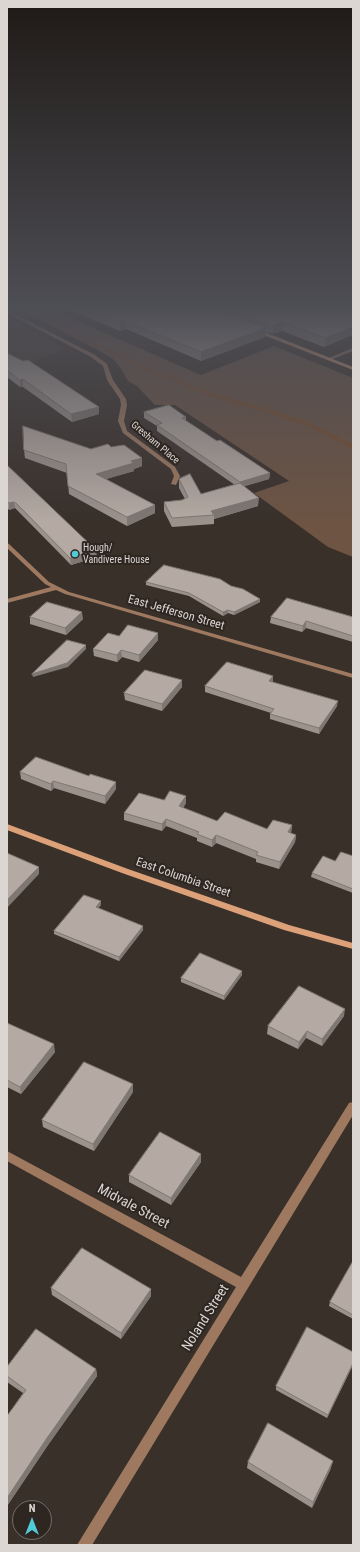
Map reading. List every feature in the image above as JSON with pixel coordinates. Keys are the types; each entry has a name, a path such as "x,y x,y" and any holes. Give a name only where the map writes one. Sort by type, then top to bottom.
{"street":[{"name":"Gresham Place","path":"110,378 123,399 124,405 121,421 123,428 130,436 174,468 177,476 174,484"},
{"name":"East Jefferson Street","path":"7,545 47,582 67,593 353,676"},
{"path":"7,601 56,588"},
{"name":"East Columbia Street","path":"7,827 125,871 287,928 353,946"},
{"name":"Noland Street","path":"84,1545 353,1106"},
{"name":"Midvale Street","path":"7,1156 244,1285"}],"shaded area":[{"path":"127,378 353,378 353,557 328,547 254,493 289,481 175,405 155,405 137,386 128,381"}],"building":[{"path":"18,378 56,378 99,407 71,414 23,379 20,380"},
{"path":"169,405 186,417 182,418 217,441 220,440 270,473 240,482 157,425 162,423 144,412"},
{"path":"23,426 91,449 108,444 111,447 124,445 142,458 131,461 134,463 96,474 155,505 127,517 68,486 66,464 24,450"},
{"path":"7,465 96,550 70,558 17,504 14,502 9,503 7,501"},
{"path":"190,474 201,494 240,483 259,498 211,511 214,515 172,518 164,502 182,500 188,497 179,479"},
{"path":"164,565 220,579 231,586 243,589 260,599 234,612 228,610 223,612 189,593 146,582"},
{"path":"287,598 353,617 353,636 306,621 303,626 271,617"},
{"path":"47,602 82,612 65,628 30,617"},
{"path":"128,625 158,633 139,655 121,650 117,655 93,649 108,633 119,636"},
{"path":"67,640 86,645 67,663 32,674"},
{"path":"227,662 273,676 269,681 338,701 319,728 270,714 274,709 205,686"},
{"path":"145,670 182,680 162,704 124,693"},
{"path":"36,757 89,776 90,774 116,782 105,796 53,781 51,784 20,772"},
{"path":"170,791 186,796 179,806 217,821 225,812 267,829 273,820 292,825 288,832 296,835 280,862 256,855 258,852 216,835 212,840 197,834 199,832 166,819 162,824 124,813 139,793 164,800"},
{"path":"341,852 353,856 353,889 312,873 323,856 335,861"},
{"path":"7,853 39,867 7,900"},
{"path":"84,895 101,901 96,907 143,926 119,957 54,931"},
{"path":"200,953 242,971 224,996 181,978"},
{"path":"299,986 345,1009 322,1039 307,1031 299,1042 268,1026"},
{"path":"7,1023 54,1044 20,1087 7,1080"},
{"path":"84,1062 133,1084 93,1144 42,1120"},
{"path":"160,1132 201,1154 171,1198 129,1175"},
{"path":"82,1248 151,1289 121,1333 51,1288"},
{"path":"353,1261 353,1315 330,1302"},
{"path":"307,1327 353,1352 353,1363 328,1415 276,1386"},
{"path":"36,1329 96,1369 7,1498 7,1416 26,1390 7,1376 7,1367"},
{"path":"268,1423 333,1461 313,1502 248,1462"}],"waterway":[{"path":"172,378 211,395 278,414 309,425 353,447"}],"place":[{"name":"Hough/ Vandivere House","path":"75,554"}]}
